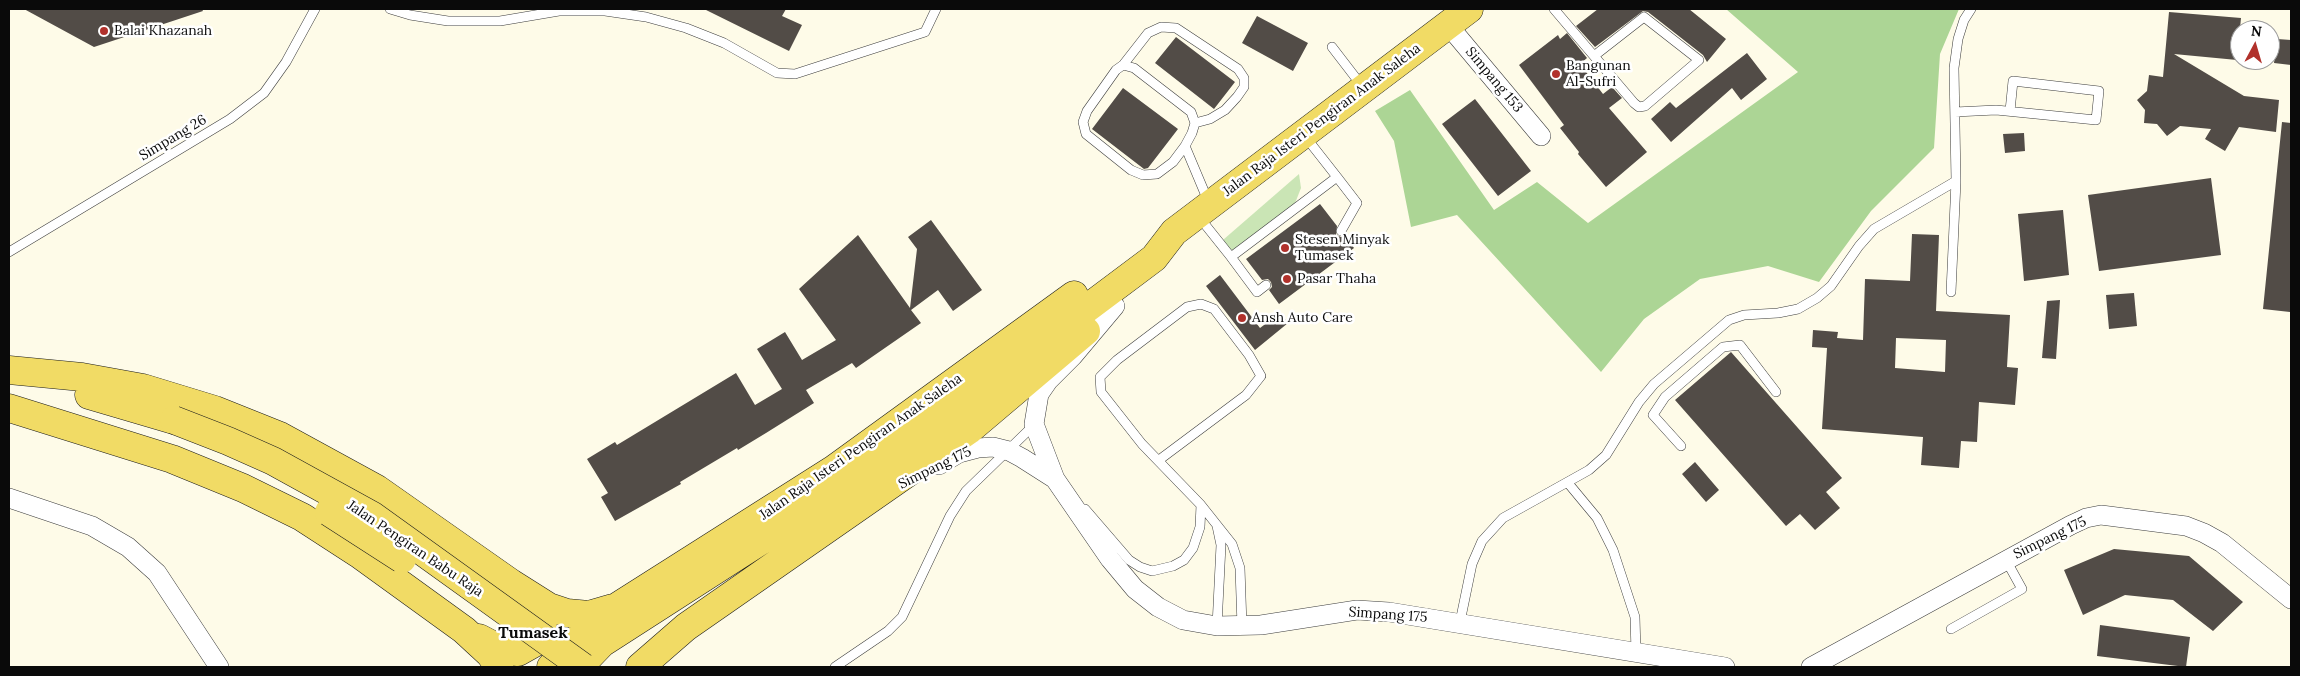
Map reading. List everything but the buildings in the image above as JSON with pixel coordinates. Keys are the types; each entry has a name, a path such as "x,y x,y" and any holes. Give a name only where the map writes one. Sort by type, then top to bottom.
{"main road":[{"name":"Jalan Raja Isteri Pengiran Anak Saleha","path":"579,667 602,642 849,484 990,381 1149,263 1174,232 1462,13"},
{"name":"Jalan Raja Isteri Pengiran Anak Saleha","path":"551,667 572,643 615,608 725,540 834,469 1142,244 1174,232"},
{"path":"640,667 686,627 970,430 1135,288 1149,263"},
{"path":"9,370 82,377 143,388 215,410 280,436 377,489 511,583 549,607 567,613 589,615 615,608"},
{"name":"Jalan Pengiran Babu Raja","path":"9,379 94,396 170,428 349,524 393,553 551,667"},
{"name":"Jalan Pengiran Babu Raja","path":"9,398 61,406 228,441 273,461 373,516 583,667"},
{"path":"9,408 172,459 260,496 302,517 351,548 464,630 490,654 499,667"},
{"path":"464,630 502,650 518,652 534,643 542,632 543,620 540,610 511,583"}],"street":[{"name":"Simpang 153","path":"1462,13 1540,136"},
{"path":"1034,424 1039,394 1048,381 1073,356 1115,306"},
{"name":"Simpang 175","path":"1034,424 1057,482 1110,559 1135,589 1158,607 1183,620 1217,626 1261,625 1357,610 1460,622 1725,667"},
{"name":"Simpang 175","path":"869,500 917,478 959,453 978,448 993,447 1008,451 1057,482"},
{"path":"9,498 92,526 128,547 157,573 219,667"},
{"name":"Simpang 175","path":"1811,667 2086,518 2101,515 2186,526 2204,533 2222,543 2291,599"}],"lane":[{"name":"Simpang 26","path":"9,252 230,120 264,93 286,62 315,9"},
{"path":"390,9 410,15 448,21 500,21 559,11 605,11 646,17 686,28 724,43 776,73 795,74 925,32 936,9"},
{"path":"1554,9 1594,56 1639,107 1645,106 1699,60 1644,17 1594,56"},
{"path":"1951,292 1956,181 1954,68 1958,40 1964,20 1971,9"},
{"path":"1123,65 1134,68 1191,112 1195,123 1192,133 1173,162 1157,174 1143,176 1131,170 1086,134 1083,122 1087,111 1116,70 1123,65 1148,33 1160,27 1176,28 1238,69 1244,78 1244,87 1225,110 1210,119 1195,123"},
{"path":"1332,47 1363,88"},
{"path":"1955,112 1996,110 2096,120 2099,91 2013,82 2010,111"},
{"path":"1303,133 1357,203 1341,230"},
{"path":"1185,146 1204,210 1231,257 1257,292 1266,286"},
{"path":"1231,257 1337,177"},
{"path":"1460,622 1472,564 1482,541 1503,518 1590,470 1606,454 1648,391 1729,320 1744,315 1778,313 1798,308 1816,298 1831,286 1859,246 1874,229 1956,181"},
{"path":"1159,460 1246,395 1261,376 1214,309 1201,304 1186,306 1117,360 1100,377 1101,392 1142,444 1201,505 1232,544 1240,568 1242,626"},
{"path":"1712,334 1723,347"},
{"path":"1681,446 1653,415 1664,397 1723,347 1740,345 1776,392"},
{"path":"1648,391 1660,404"},
{"path":"834,667 888,631 902,617 950,516 966,491 1034,424"},
{"path":"1057,482 1087,510 1129,560 1140,567 1152,571 1173,566 1184,560 1193,548 1200,527 1201,505"},
{"path":"1568,483 1597,518 1613,550 1635,618 1636,653"},
{"path":"1216,523 1221,545 1217,626"},
{"path":"1951,629 2022,589 2006,560"}],"green space":[{"path":"1726,9 1959,9 1940,54 1934,148 1871,211 1819,282 1768,266 1700,279 1644,319 1601,372 1457,215 1411,227 1394,141 1375,111 1410,90 1494,210 1537,182 1588,223 1798,72"},
{"path":"1299,174 1301,188 1290,216 1233,260 1228,260 1216,246"}],"place":[{"name":"Balai Khazanah","path":"104,31"},
{"name":"Bangunan Al-Sufri","path":"1556,74"},
{"name":"Stesen Minyak Tumasek","path":"1285,248"},
{"name":"Pasar Thaha","path":"1287,279"},
{"name":"Ansh Auto Care","path":"1242,318"}],"district":[{"name":"Tumasek","path":"533,633"}]}
